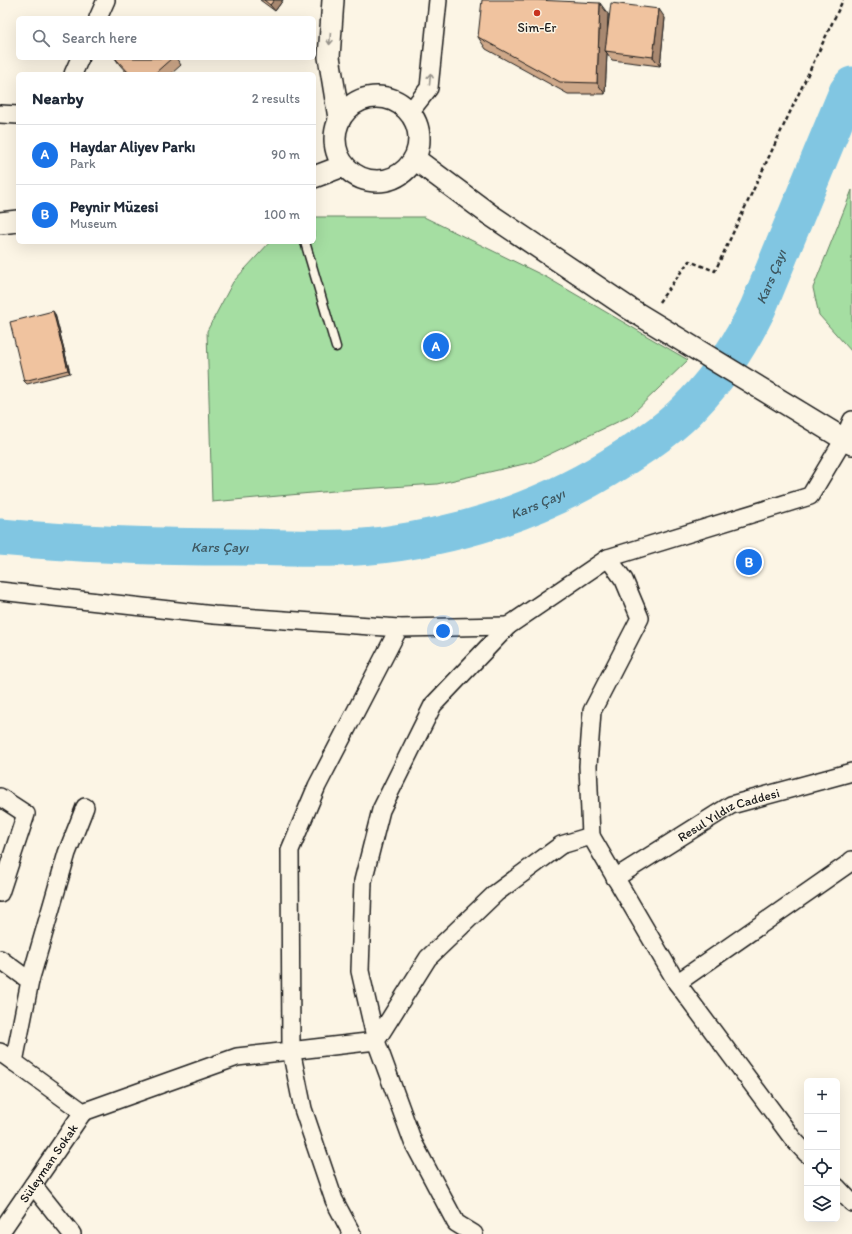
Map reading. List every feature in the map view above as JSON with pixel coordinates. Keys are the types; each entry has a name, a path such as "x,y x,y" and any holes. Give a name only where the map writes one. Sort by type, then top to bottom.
{"street":[{"path":"99,16 106,0"},
{"path":"333,0 329,57 339,118"},
{"path":"410,112 429,88 438,0"},
{"path":"74,72 79,60"},
{"path":"381,96 397,101 410,112 418,126 420,143 415,159 404,172 389,180 372,181 356,176 343,166 336,151 334,134 339,118 350,105 365,98 381,96"},
{"path":"0,114 16,115"},
{"path":"415,159 489,214 639,313 843,438"},
{"path":"316,176 343,166"},
{"path":"0,223 16,221"},
{"path":"474,1234 456,1223 413,1142 376,1041 360,971 363,881 381,810 432,705 508,626 608,558 810,496 852,420"},
{"path":"608,558 624,580 640,618 592,711 588,766 591,836 676,983 793,1139 804,1151"},
{"path":"0,591 214,615 399,628 508,626"},
{"path":"352,1234 334,1200 303,1109 291,1050 290,850 317,786 399,628"},
{"name":"Resul Yıldız Caddesi","path":"615,878 731,805 852,772"},
{"path":"0,797 26,814 0,893"},
{"path":"14,1062 30,981 66,853 85,807"},
{"path":"376,1041 428,958 496,893 561,846 591,836"},
{"path":"676,983 852,860"},
{"path":"0,958 30,981"},
{"path":"0,1052 83,1112 238,1057 376,1041"},
{"name":"Süleyman Sokak","path":"0,1233 83,1112"},
{"path":"33,1185 72,1234"},
{"path":"840,1190 852,1203"}],"lane":[{"path":"306,244 336,347"}],"path":[{"path":"639,313 689,261 715,271 842,0"}],"green space":[{"path":"852,190 852,352 819,315 813,288"},
{"path":"316,217 424,217 546,277 688,360 630,416 533,462 437,484 345,490 212,502 207,331 233,282 268,244 316,244"}],"building":[{"path":"264,0 274,0 270,5"},
{"path":"482,0 537,0 600,3 597,83 560,82 478,37"},
{"path":"611,3 659,9 653,57 605,51"},
{"path":"117,60 170,60 156,72 128,72"},
{"path":"53,311 68,370 24,381 10,322"}],"waterway":[{"name":"Kars Çayı","path":"0,537 58,542 146,546 308,548 364,547 446,534 508,515 538,504 568,490 624,458 661,433 686,411 722,370 745,334 758,308 847,92 852,85"}],"place":[{"name":"Sim-Er","path":"537,13"},
{"name":"Haydar Aliyev Parkı","path":"436,346"},
{"name":"Peynir Müzesi","path":"749,562"}]}
